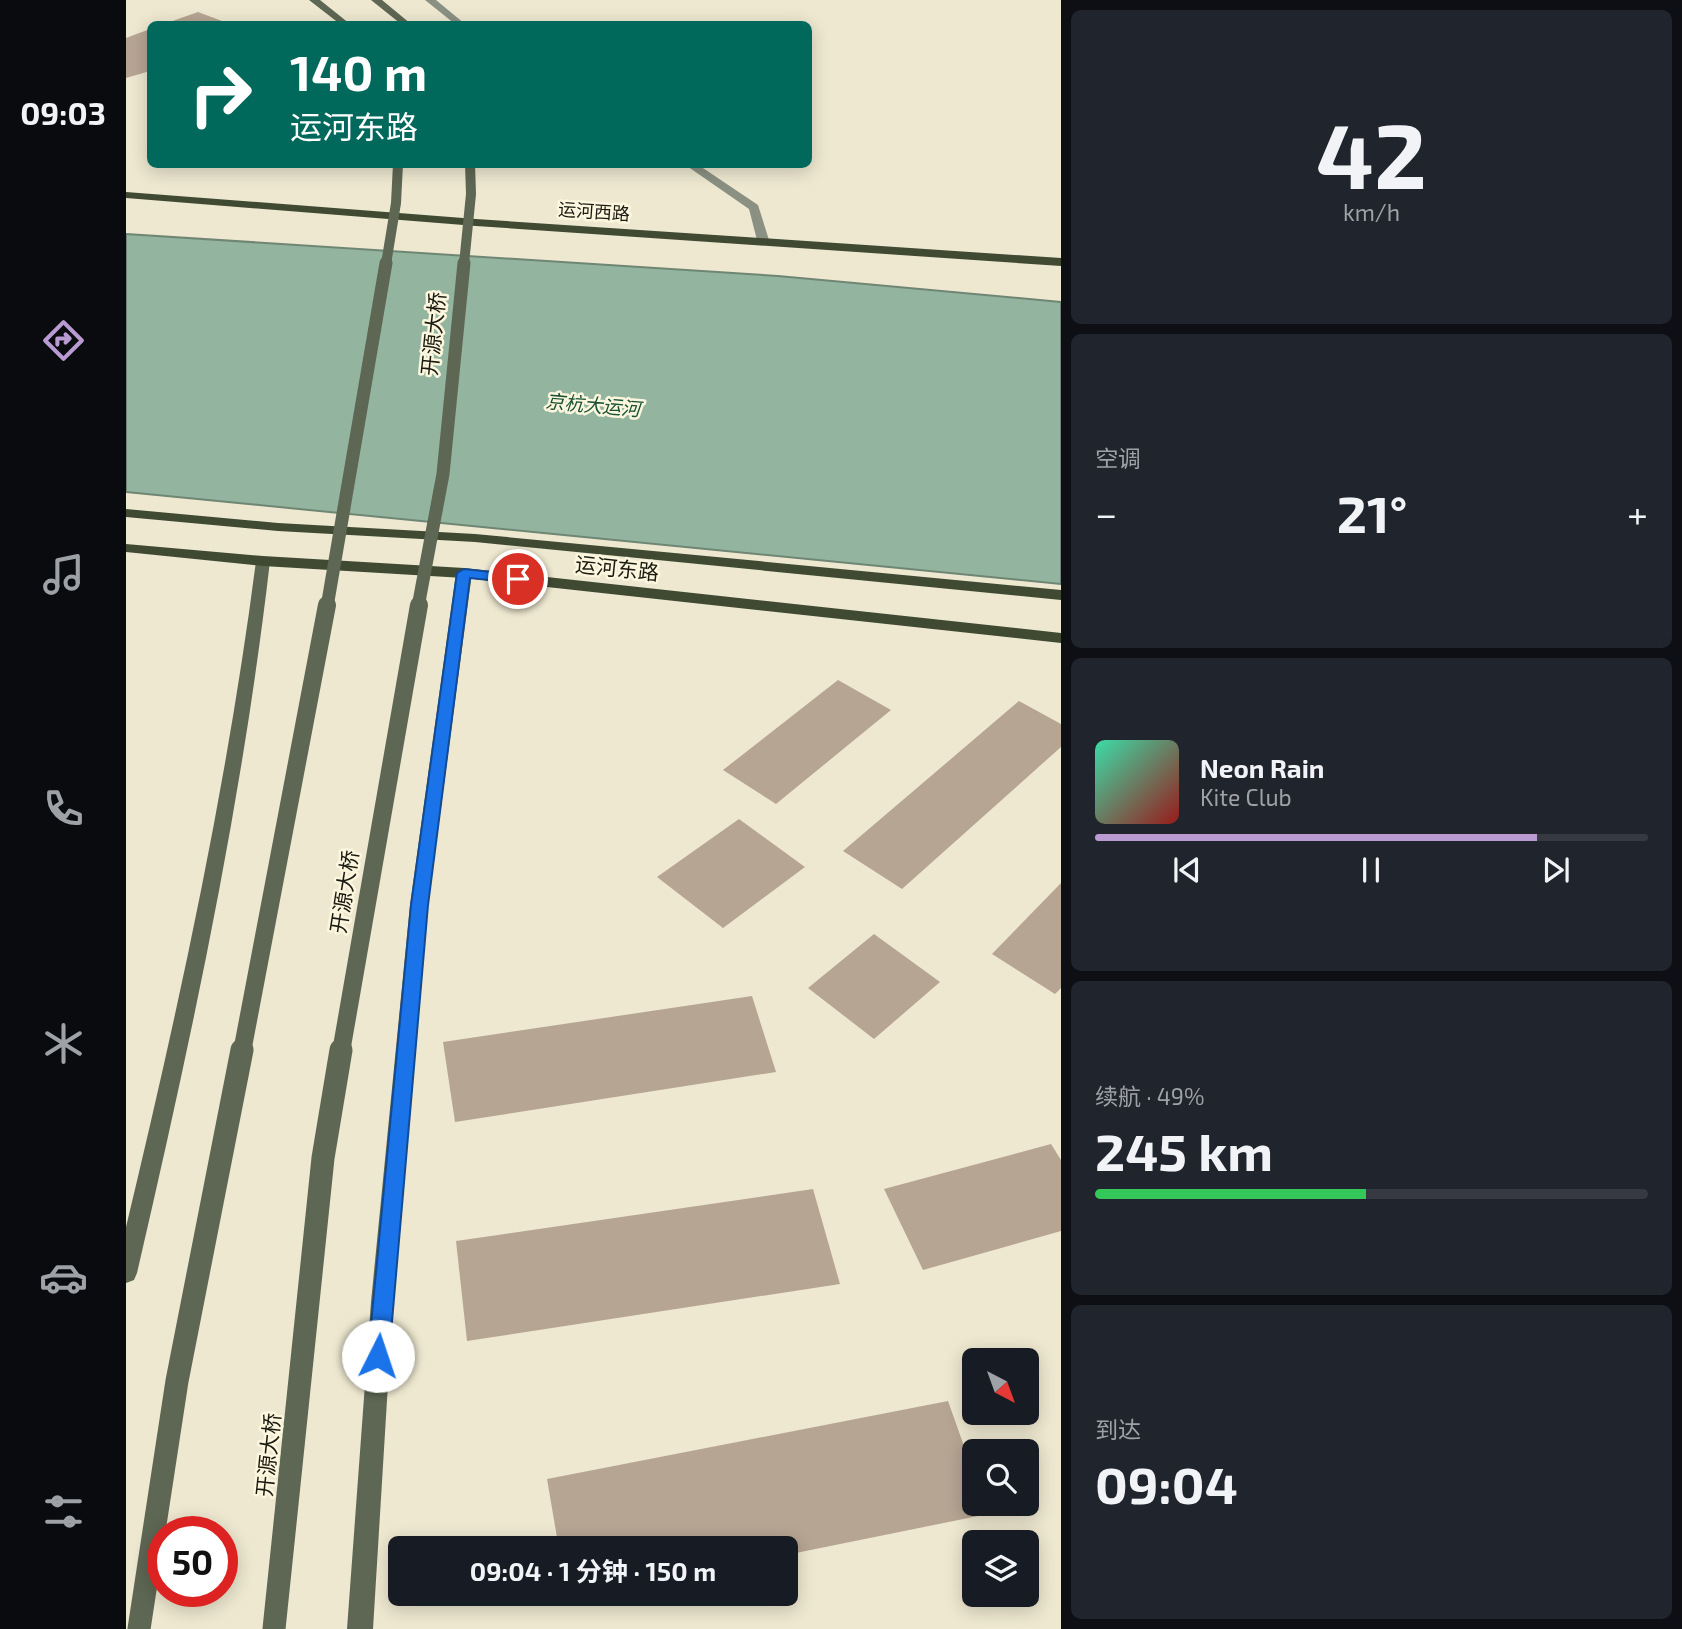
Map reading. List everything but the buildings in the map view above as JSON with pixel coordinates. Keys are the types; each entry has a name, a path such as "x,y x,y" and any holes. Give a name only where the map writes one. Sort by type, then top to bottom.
{"main road":[{"path":"314,0 341,21"},
{"path":"376,0 401,21"},
{"path":"139,1629 177,1381 322,639 396,203 398,168"},
{"name":"开源大桥","path":"274,1629 323,1158 385,786 443,474 471,194 470,168"},
{"name":"运河西路","path":"126,195 321,213 763,240 1061,262"},
{"name":"运河东路","path":"126,513 278,527 475,538 1061,595"},
{"name":"运河东路","path":"126,548 263,561 464,573 1061,638"},
{"path":"126,1273 179,1045 215,873 240,735 263,561"},
{"path":"360,1629 382,1302 419,905 464,573"}],"street":[{"path":"430,0 456,21"},
{"path":"695,168 754,207 763,240"}],"water":[{"name":"京杭大运河","path":"126,234 778,276 1061,302 1061,584 126,492"}],"route":[{"path":"378,1356 419,905 464,573 518,579"}]}
